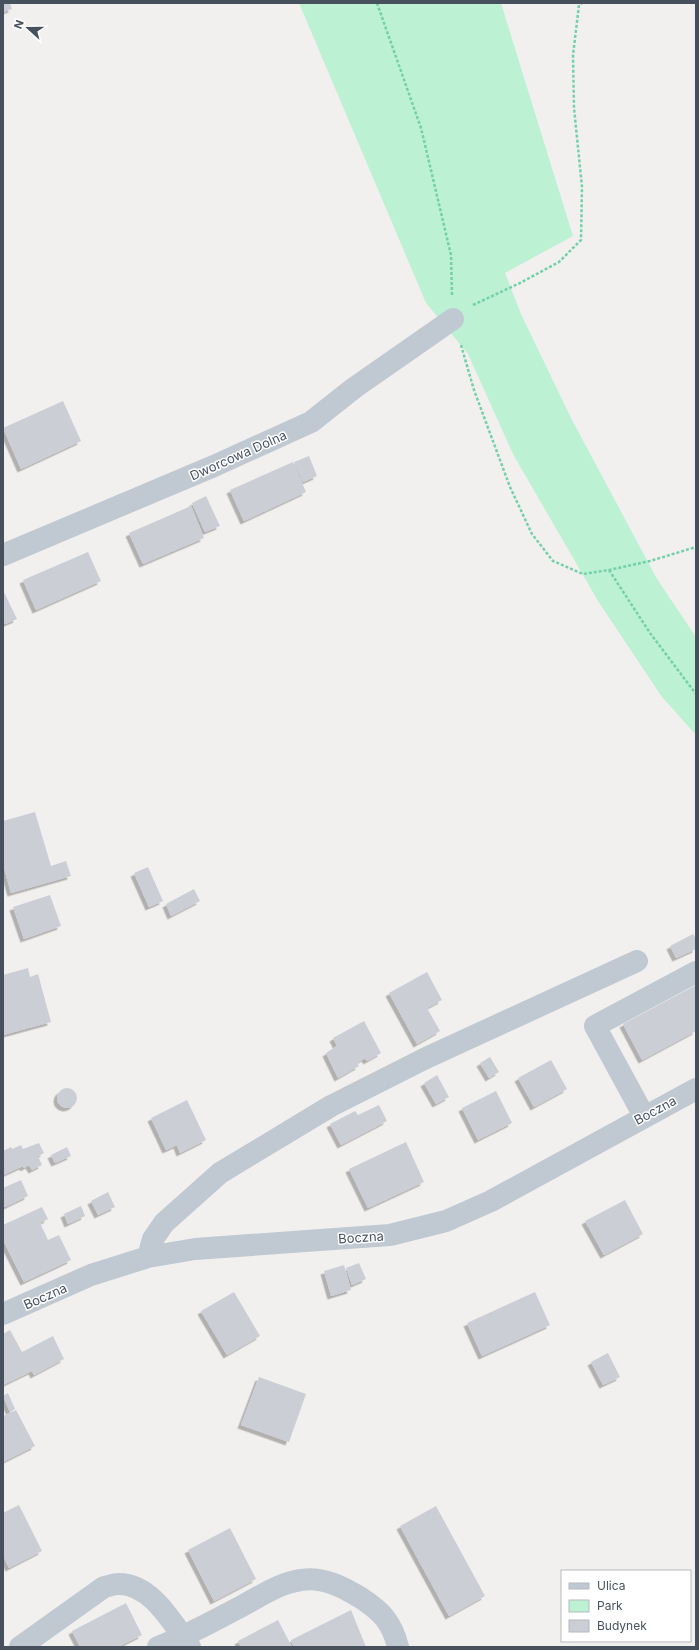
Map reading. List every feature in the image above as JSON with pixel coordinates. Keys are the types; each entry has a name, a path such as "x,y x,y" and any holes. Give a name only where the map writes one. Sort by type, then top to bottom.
{"street":[{"name":"Dworcowa Dolna","path":"3,555 214,466 311,422 354,388 453,319"},
{"path":"148,1257 153,1239 164,1222 220,1173 324,1110 426,1058 637,961"},
{"path":"644,1116 595,1026 696,972"},
{"name":"Boczna","path":"3,1314 91,1275 148,1257 195,1249 390,1235 446,1221 491,1201 644,1116 696,1089"},
{"path":"158,1647 186,1642 280,1586 302,1580 326,1581 349,1591 375,1607 392,1626 398,1647"},
{"path":"20,1647 104,1587 118,1584 135,1587 151,1596 186,1642"}],"path":[{"path":"377,3 402,71 423,135 451,255 453,319 474,390 510,487 532,534 553,561 583,574 650,561 696,547"},
{"path":"453,319 475,304 520,283 558,262 581,240 582,186 574,108 573,55 579,5 582,3"},
{"path":"609,570 650,633 696,694"}],"green space":[{"path":"299,3 501,3 573,236 505,273 521,314 571,418 657,579 696,637 696,735 662,697 598,601 514,456 468,354 426,303"}],"building":[{"path":"3,3 10,3 12,9 3,12"},
{"path":"63,401 81,441 21,469 3,428"},
{"path":"309,456 317,476 303,482 294,462"},
{"path":"293,462 306,492 244,521 230,490"},
{"path":"206,496 220,526 205,532 192,503"},
{"path":"191,506 204,538 143,564 129,533"},
{"path":"88,552 101,581 36,610 23,580"},
{"path":"3,590 17,619 5,624 3,620"},
{"path":"35,812 51,866 66,861 71,876 11,893 3,864 3,821"},
{"path":"148,867 163,901 149,907 134,873"},
{"path":"194,889 200,901 171,916 166,904"},
{"path":"50,895 61,926 24,939 13,907"},
{"path":"693,934 695,937 696,936 696,949 676,958 670,946"},
{"path":"28,968 30,977 38,974 51,1022 3,1035 3,975"},
{"path":"427,972 442,1000 427,1008 440,1031 417,1044 389,993"},
{"path":"696,985 696,1031 642,1060 623,1024"},
{"path":"364,1021 381,1053 367,1061 365,1058 357,1063 359,1066 338,1078 326,1053 337,1046 333,1038"},
{"path":"490,1057 499,1072 489,1078 480,1063"},
{"path":"551,1060 567,1089 534,1107 518,1078"},
{"path":"437,1075 449,1097 436,1104 424,1083"},
{"path":"67,1088 74,1091 77,1098 74,1105 67,1108 60,1105 57,1098 60,1091"},
{"path":"496,1091 512,1123 478,1140 462,1108"},
{"path":"187,1100 206,1140 180,1153 177,1145 166,1150 151,1118"},
{"path":"379,1105 387,1121 341,1145 330,1124 355,1111 358,1115"},
{"path":"406,1142 424,1182 368,1208 349,1169"},
{"path":"39,1143 44,1153 38,1156 42,1165 32,1170 29,1165 24,1168 23,1166 3,1175 3,1159 5,1158 3,1151 11,1147 12,1149 21,1145 23,1149"},
{"path":"67,1147 71,1156 55,1163 51,1155"},
{"path":"21,1180 28,1196 5,1207 3,1204 3,1188"},
{"path":"108,1192 115,1207 98,1215 91,1201"},
{"path":"625,1200 643,1234 604,1255 585,1221"},
{"path":"81,1206 85,1216 68,1224 64,1214"},
{"path":"42,1207 48,1219 40,1223 48,1240 59,1235 71,1260 24,1282 3,1240 3,1225"},
{"path":"359,1263 366,1279 352,1285 346,1268"},
{"path":"344,1265 351,1290 331,1296 324,1271"},
{"path":"234,1292 260,1336 227,1355 201,1311"},
{"path":"535,1292 550,1325 482,1356 467,1323"},
{"path":"10,1330 22,1352 53,1336 64,1359 34,1375 32,1371 3,1385 3,1334"},
{"path":"608,1353 620,1377 603,1385 591,1362"},
{"path":"259,1377 306,1394 289,1442 241,1425"},
{"path":"8,1393 15,1409 10,1412 3,1396"},
{"path":"16,1410 35,1446 3,1462 3,1416"},
{"path":"19,1505 42,1551 9,1568 3,1555 3,1513"},
{"path":"436,1506 485,1596 449,1616 400,1526"},
{"path":"230,1528 256,1579 214,1601 188,1550"},
{"path":"126,1603 142,1635 118,1647 80,1647 72,1631"},
{"path":"351,1610 366,1647 294,1647 291,1640"},
{"path":"278,1620 292,1647 241,1647 238,1641"}]}
